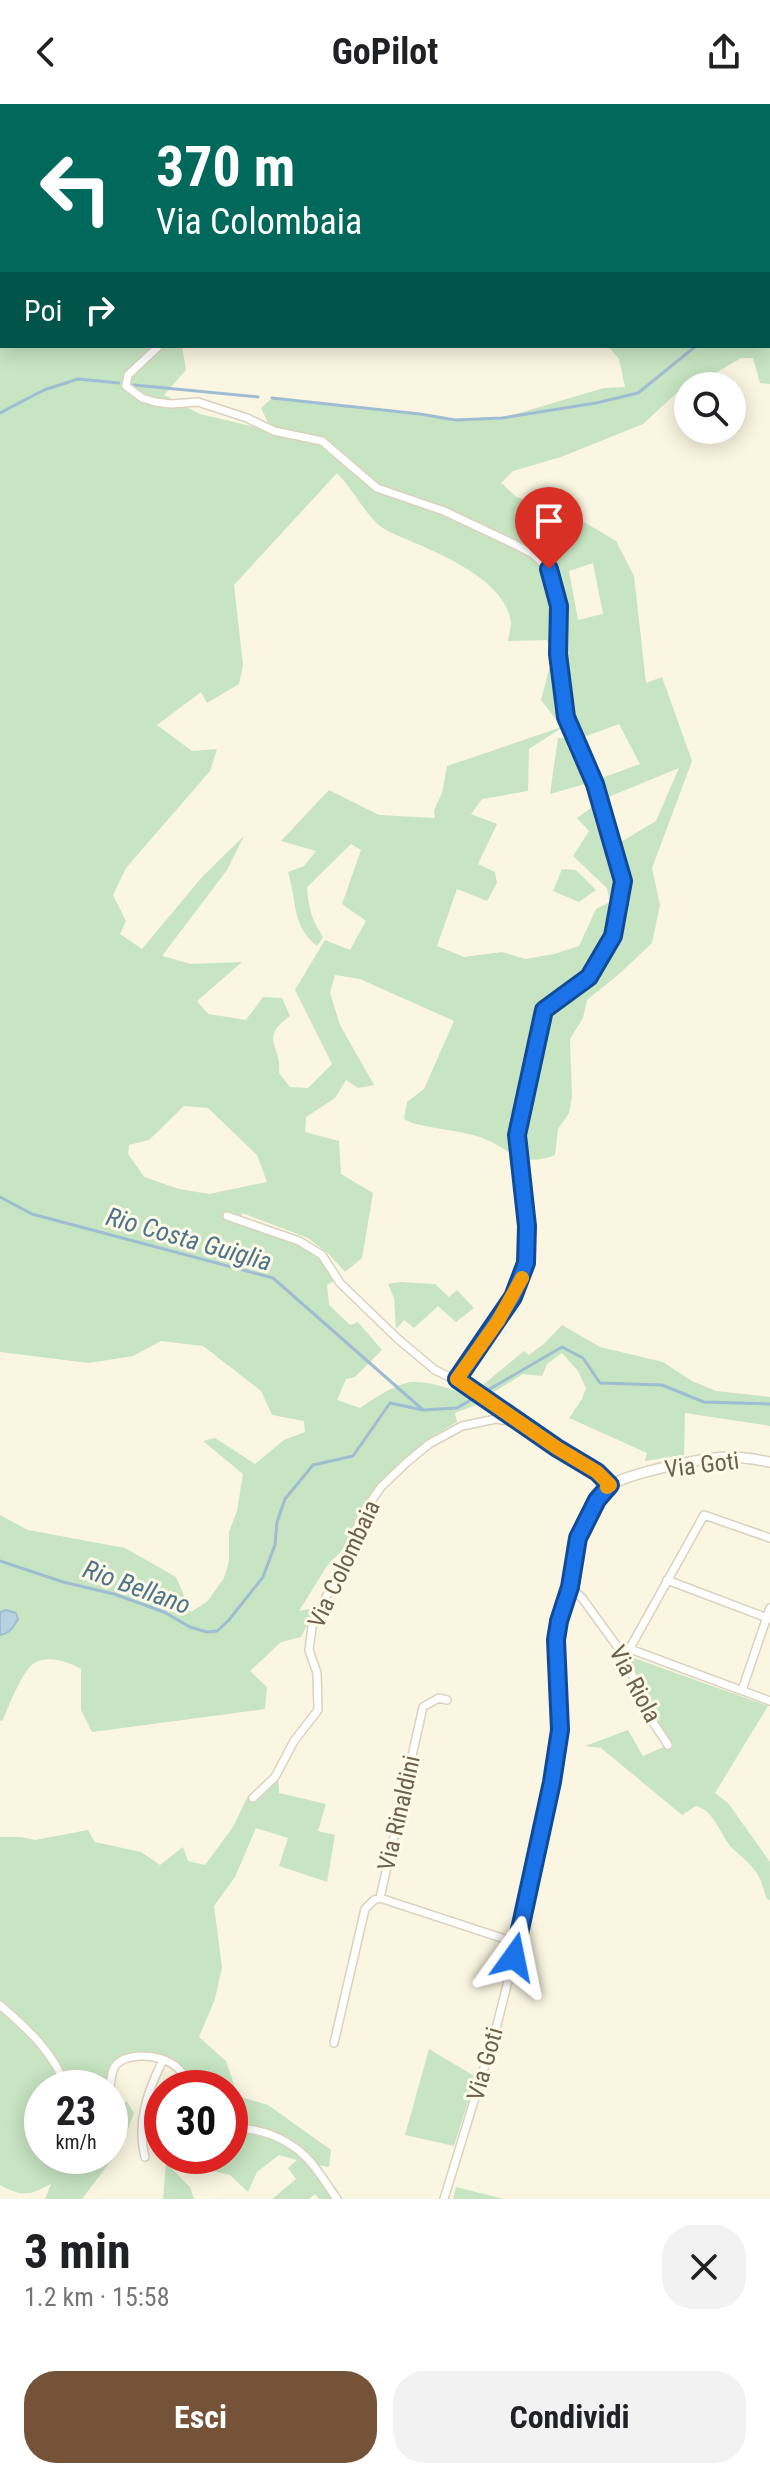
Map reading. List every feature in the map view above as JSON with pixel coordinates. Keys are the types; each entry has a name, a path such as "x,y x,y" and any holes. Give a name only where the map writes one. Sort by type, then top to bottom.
{"street":[{"path":"157,348 126,380 126,386 142,398 171,404 198,402 247,418 274,431 322,441 377,488 444,511 533,554 549,569 559,606 558,654 566,717 595,784 623,881 613,936 589,977 544,1010 517,1135 527,1226 526,1263 513,1297 457,1379"},
{"name":"Via Colombaia","path":"227,1216 299,1241 322,1255 340,1283 438,1373 457,1379 597,1472 610,1485"},
{"name":"Via Colombaia","path":"253,1798 275,1777 294,1741 318,1710 317,1673 309,1650 312,1627 362,1514 381,1487 429,1444 462,1426 503,1419 523,1430 536,1432"},
{"name":"Via Goti","path":"444,2199 480,2083 517,1943 558,1747 556,1640 570,1587 578,1538 597,1500 610,1485 627,1478 712,1458 742,1457 770,1462"},
{"path":"625,1657 704,1515 770,1538"},
{"path":"667,1580 768,1618"},
{"name":"Via Riola","path":"570,1587 582,1598 625,1657 649,1716 668,1745"},
{"path":"742,1690 770,1608"},
{"path":"630,1649 770,1701"},
{"name":"Via Rinaldini","path":"447,1700 439,1698 423,1707 380,1898 517,1943"},
{"path":"334,2043 365,1909 380,1898"},
{"path":"0,2005 40,2041 60,2070"},
{"path":"114,2070 118,2062 133,2057 163,2060 180,2070"},
{"path":"158,2070 163,2060"},
{"path":"144,2120 141,2141 144,2153"},
{"path":"248,2129 280,2139 305,2156 337,2199"}],"green space":[{"path":"0,348 182,348 186,370 164,395 200,414 272,431 261,408 272,398 455,420 502,418 604,388 625,387 619,359 610,348 770,348 770,384 760,383 753,358 741,358 717,372 674,372 674,395 643,424 561,457 513,471 501,483 517,497 584,522 616,541 634,576 646,683 662,677 692,761 652,868 660,905 652,943 587,1000 583,1018 570,1039 572,1096 569,1113 558,1129 555,1155 523,1159 480,1137 404,1119 407,1102 424,1089 454,1021 360,979 335,975 330,993 340,1025 374,1085 358,1088 346,1080 335,1098 306,1117 305,1132 339,1141 341,1174 373,1193 362,1258 345,1272 329,1254 308,1238 242,1213 240,1224 300,1245 321,1261 336,1280 327,1285 329,1305 350,1325 358,1322 382,1350 355,1377 346,1379 337,1400 360,1408 393,1388 413,1382 449,1388 481,1403 455,1413 457,1422 428,1439 378,1484 357,1514 345,1547 327,1566 299,1611 316,1608 301,1637 281,1642 250,1671 267,1687 265,1709 92,1732 81,1710 81,1669 51,1659 38,1661 24,1674 0,1721 0,1515 28,1530 125,1548 176,1577 191,1612 208,1601 224,1578 229,1561 229,1532 237,1511 243,1474 203,1441 215,1438 255,1464 284,1440 305,1432 304,1421 272,1415 261,1391 203,1346 161,1341 133,1356 89,1363 0,1352","holes":["337,473 380,526 454,561 498,594 507,608 511,623 508,641 547,640 552,658 541,700 562,727 447,766 442,793 434,810 435,818 379,815 329,790 281,841 316,851 304,866 288,872 299,921 317,946 323,937 311,913 307,887 351,844 361,850 342,904 366,921 350,950 325,940 295,990 332,1064 308,1088 290,1087 279,1073 273,1037 280,1024 290,1016 282,998 263,997 246,1020 208,1014 197,1001 242,962 191,964 162,956 227,870 244,836 202,877 142,949 120,934 126,921 113,895 126,868 210,771 217,749 192,751 157,725 201,692 207,703 239,684 243,666 234,585","593,563 603,614 578,620 569,571","568,712 581,738 619,724 640,764 599,779 606,798 679,768 656,821 619,843 625,867 619,877 595,805 577,818 589,831 573,856 607,888 610,902 596,909 579,946 554,954 525,959 502,952 464,957 437,946 457,889 487,901 497,883 495,872 478,864 497,824 471,814 482,799 528,791 529,749 563,727","184,1106 208,1108 257,1155 267,1182 209,1194 179,1189 144,1177 128,1154 129,1145 149,1140"]},
{"path":"558,738 568,738 585,784 550,794"},
{"path":"562,869 576,870 596,890 579,902 553,891"},
{"path":"388,1284 435,1284 449,1297 457,1290 474,1308 456,1322 438,1306 414,1328 404,1320 396,1329 394,1298"},
{"path":"562,1325 600,1347 663,1362 692,1381 716,1391 770,1397 770,1426 685,1413 684,1455 645,1461 647,1453 569,1418 586,1388 578,1371 562,1353 547,1364 542,1376 523,1374 489,1395 479,1388 524,1351 529,1355 545,1343"},
{"path":"634,1658 768,1706 715,1793 728,1803 770,1862 770,1900 755,1871 732,1848 702,1808 696,1806 682,1815 601,1748 585,1746 628,1730 643,1756 668,1745 649,1716 628,1665"},
{"path":"278,1763 279,1793 326,1804 318,1831 335,1835 327,1882 279,1866 288,1838 256,1828 235,1877 214,1906 222,1967 215,1999 199,2037 226,2061 229,2070 177,2070 170,2062 136,2057 118,2062 116,2070 24,2070 24,2174 101,2174 82,2199 45,2199 51,2184 26,2194 0,2185 0,1837 35,1840 88,1830 95,1842 141,1852 160,1865 183,1847 188,1861 205,1865 233,1827 248,1796 270,1776"},
{"path":"429,2049 476,2077 454,2146 405,2135"},
{"path":"248,2099 268,2105 331,2150 329,2167 306,2163 335,2199 319,2199 315,2194 309,2199 272,2199 296,2179 288,2168 297,2160 279,2155 257,2172 248,2192 226,2174 248,2174"},
{"path":"128,2103 134,2113 128,2130"},
{"path":"165,2174 177,2174 190,2187 194,2199 163,2199"},
{"path":"456,2187 504,2199 453,2199"}],"water":[{"path":"0,1612 16,1613 18,1619 11,1630 0,1635"}],"waterway":[{"path":"272,398 455,420 502,418 638,393 694,348"},
{"path":"0,413 44,390 78,379 119,383"},
{"path":"134,385 258,397"},
{"name":"Rio Costa Guiglia","path":"0,1197 32,1214 273,1278 422,1409"},
{"name":"Rio Bellano","path":"0,1561 63,1582 114,1594 164,1612 190,1627 207,1632 217,1631 263,1577 275,1545 277,1522 285,1499 313,1465 353,1456 390,1403 423,1410 457,1408 562,1347 583,1358 600,1383 662,1385 704,1402 770,1404"}],"slow traffic":[{"path":"522,1278 489,1335 457,1379 597,1472 610,1485 607,1487"}],"route":[{"path":"514,1957 552,1782 560,1730 556,1640 559,1621 572,1580 578,1538 597,1500 610,1485 597,1472 457,1379 513,1297 526,1263 527,1226 517,1135 544,1010 589,977 613,936 623,881 595,784 566,717 558,654 559,606 549,569"}]}
